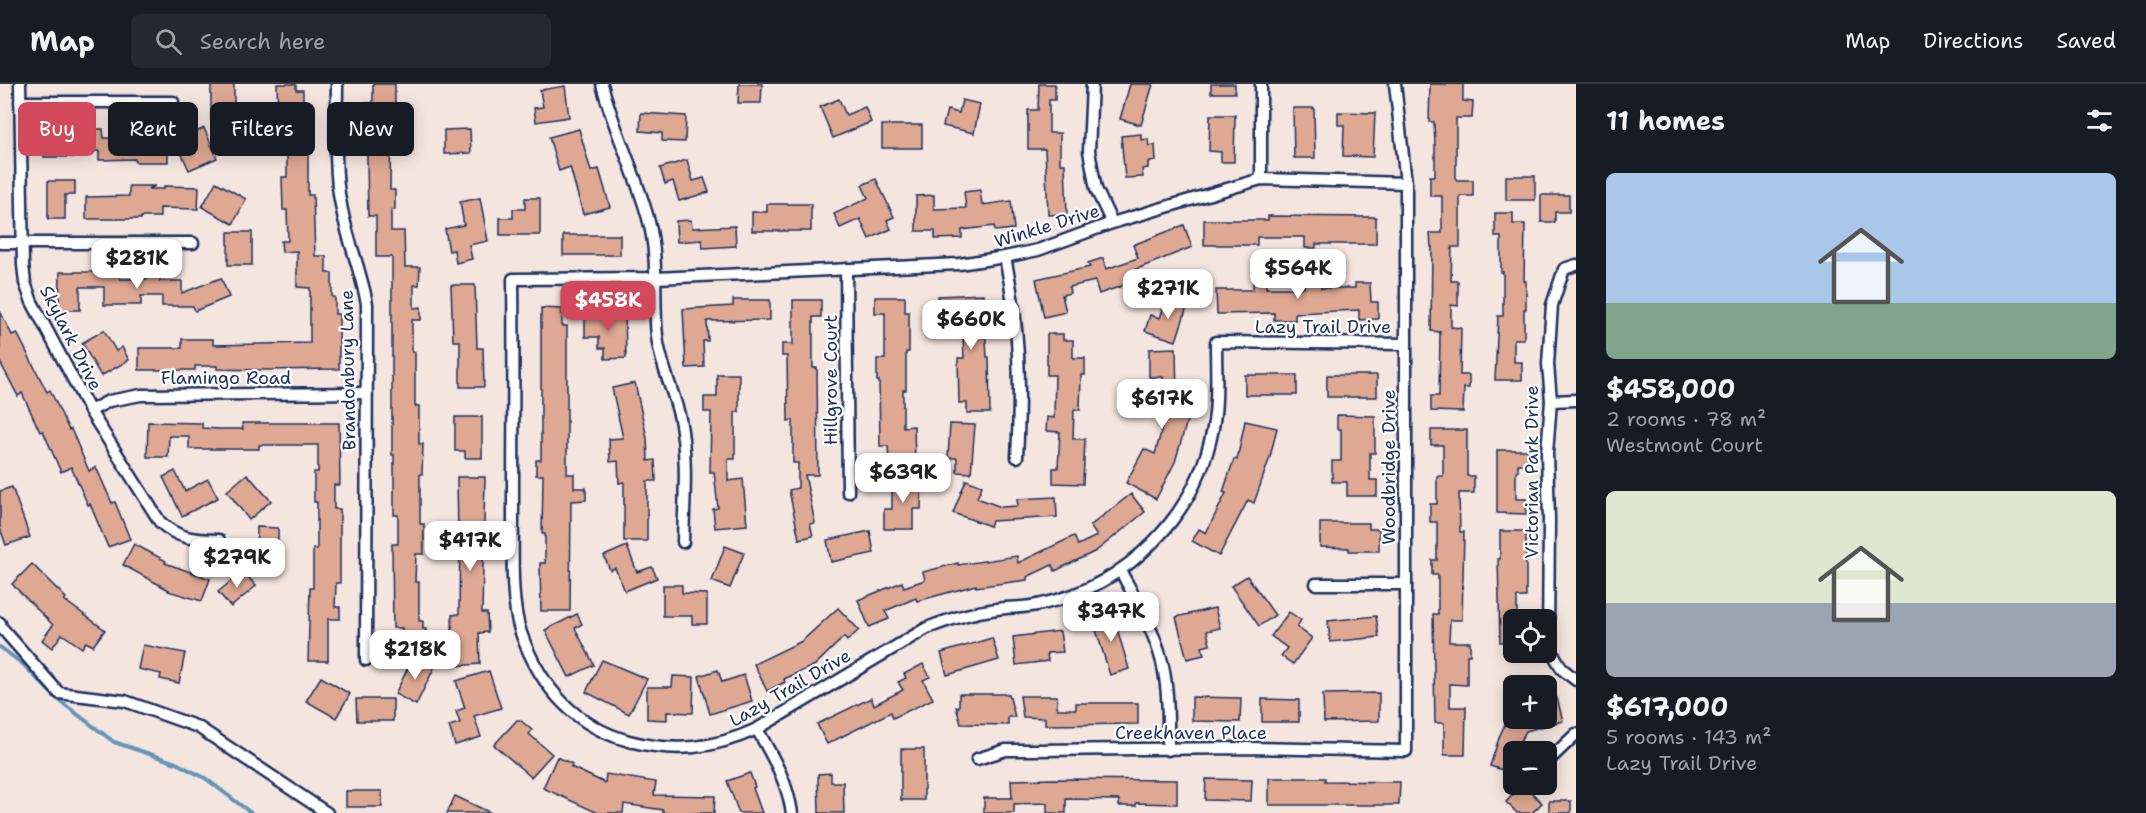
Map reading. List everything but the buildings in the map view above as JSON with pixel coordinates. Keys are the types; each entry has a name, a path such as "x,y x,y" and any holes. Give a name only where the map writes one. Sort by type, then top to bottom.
{"street":[{"name":"Skylark Drive","path":"20,84 20,102"},
{"name":"Brandonbury Lane","path":"337,84 340,202 362,277 367,304 366,660"},
{"path":"602,84 608,109 649,221 654,242 657,335 660,356 680,419 683,442 683,543"},
{"path":"1092,84 1089,151 1095,189 1112,223"},
{"path":"1261,84 1261,179"},
{"name":"Woodbridge Drive","path":"1395,84 1406,183 1406,751"},
{"name":"Skylark Drive","path":"21,156 25,283 32,302 90,411 160,522 170,532 184,538 219,540"},
{"name":"Winkle Drive","path":"656,278 959,264 1005,258 1072,239 1112,223 1261,179 1406,183"},
{"path":"0,243 193,243"},
{"path":"1005,258 1016,316 1019,351 1017,457"},
{"name":"Victorian Park Drive","path":"1576,265 1564,269 1552,305 1548,364 1551,401 1547,453 1548,645 1562,669 1576,680"},
{"name":"Hillgrove Court","path":"846,269 848,492"},
{"name":"Lazy Trail Drive","path":"656,278 513,279 514,576 520,632 532,658 563,706 586,723 615,737 645,745 674,748 703,747 733,740 757,729 927,628 951,618 979,611 1041,605 1064,598 1120,570 1159,537 1178,514 1193,487 1213,429 1216,406 1216,342 1405,344"},
{"name":"Flamingo Road","path":"90,411 109,401 141,395 366,393"},
{"path":"1551,401 1576,400"},
{"path":"1120,570 1147,622 1162,663 1167,689 1168,750"},
{"path":"1316,584 1406,584"},
{"path":"0,623 59,693 124,701 198,727 327,813"},
{"path":"757,729 783,776 792,813"},
{"path":"1557,752 1576,734"},
{"name":"Creekhaven Place","path":"977,759 1006,750 1246,748 1406,751"}],"waterway":[{"path":"0,647 24,665 56,698 114,742 176,763 205,778 251,813"}]}
